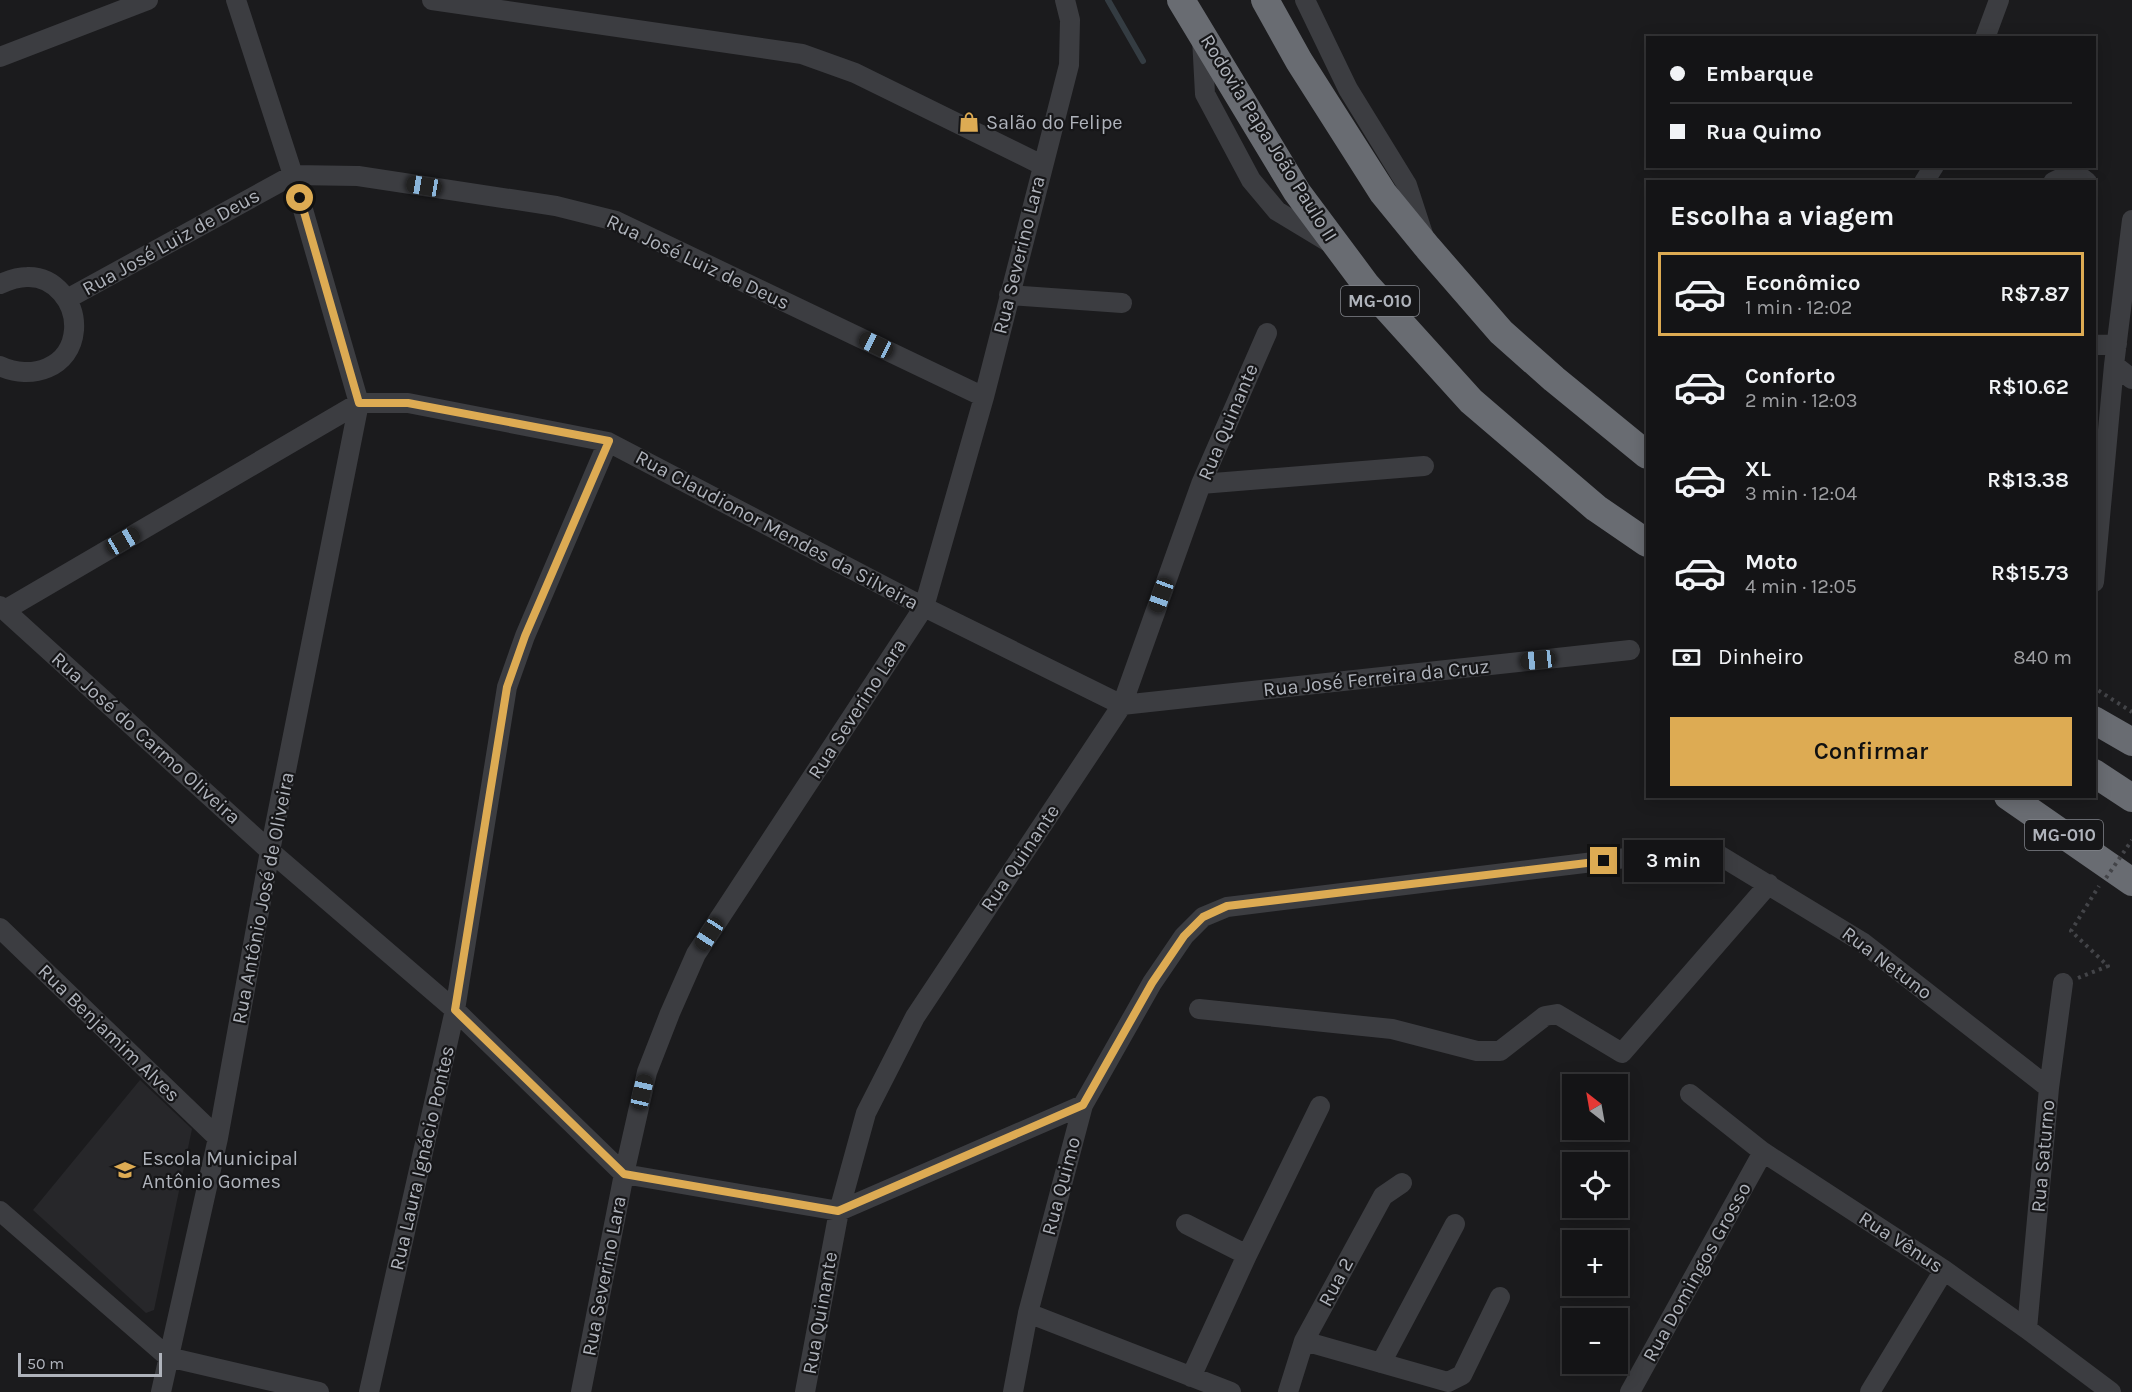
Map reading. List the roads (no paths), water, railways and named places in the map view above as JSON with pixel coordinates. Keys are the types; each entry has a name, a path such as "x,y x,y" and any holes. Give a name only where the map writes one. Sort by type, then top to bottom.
{"highway":[{"name":"Rodovia Papa João Paulo II","path":"1181,0 1298,192 1367,286 1471,401 1596,507 1646,542"},
{"path":"1265,0 1299,62 1383,193 1428,248 1501,332 1646,454"},
{"path":"2096,721 2132,742"},
{"path":"2096,774 2132,798"},
{"name":"MG-010","path":"2011,798 2118,881"}],"street":[{"path":"0,57 148,0"},
{"path":"2,608 359,403 293,175 236,0"},
{"path":"432,0 802,54 855,73 1042,165"},
{"name":"Rua Severino Lara","path":"581,1392 624,1174 647,1072 670,1013 696,954 924,607 984,397 1069,65 1070,20 1065,0"},
{"path":"1305,0 1348,89 1407,185 1428,248"},
{"path":"1986,36 1999,0"},
{"path":"2057,180 2074,172 2084,180"},
{"name":"Rua José Luiz de Deus","path":"67,299 293,175 358,176 556,206 616,221 984,397"},
{"path":"2096,560 2114,365 2132,220"},
{"path":"0,284 14,278 29,277 44,280 57,288 67,299 73,315 74,331 69,347 59,361 45,370 29,374 12,372 0,366"},
{"path":"1010,295 1122,303"},
{"name":"Rua Quinante","path":"805,1392 838,1211 866,1113 915,1017 1122,705 1201,484 1267,333"},
{"path":"2096,345 2117,344"},
{"path":"2114,365 2132,379"},
{"name":"Rua Claudionor Mendes da Silveira","path":"359,403 408,403 609,441 924,607 1122,705"},
{"name":"Rua Antônio José de Oliveira","path":"161,1392 218,1138 270,851 359,403"},
{"name":"Rua Laura Ignácio Pontes","path":"369,1392 455,1010 507,687 525,636 609,441"},
{"path":"1201,484 1424,466"},
{"name":"Rua José do Carmo Oliveira","path":"2,608 270,851 455,1010 624,1174"},
{"name":"Rua José Ferreira da Cruz","path":"1122,705 1630,650"},
{"name":"Rua Quimo","path":"1013,1392 1028,1313 1083,1105 1152,983 1184,936 1203,917 1227,906 1675,852 1714,852"},
{"name":"Rua Netuno","path":"1714,852 1862,942 2049,1088"},
{"path":"1199,1009 1392,1029 1477,1051 1500,1051 1545,1016 1557,1014 1622,1053 1770,884"},
{"name":"Rua Benjamim Alves","path":"0,928 218,1138"},
{"name":"Rua Saturno","path":"2027,1329 2049,1088 2063,983"},
{"name":"Rua Vênus","path":"1690,1094 1764,1152 1944,1270 2111,1392"},
{"path":"624,1174 838,1211 1083,1105"},
{"path":"1191,1377 1247,1255 1320,1106"},
{"name":"Rua Domingos Grosso","path":"1630,1392 1764,1152"},
{"name":"Rua 2","path":"1288,1392 1304,1341 1383,1196 1402,1183"},
{"path":"0,1211 168,1357 319,1392"},
{"path":"1186,1224 1247,1255"},
{"path":"1381,1363 1455,1224"},
{"path":"1870,1392 1944,1270"},
{"path":"1304,1341 1448,1382 1462,1375 1500,1297"},
{"path":"1028,1313 1231,1392"}],"waterway":[{"path":"1108,0 1143,61"}],"place":[{"name":"Salão do Felipe","path":"969,122"},
{"name":"Escola Municipal Antônio Gomes","path":"125,1170"}]}
